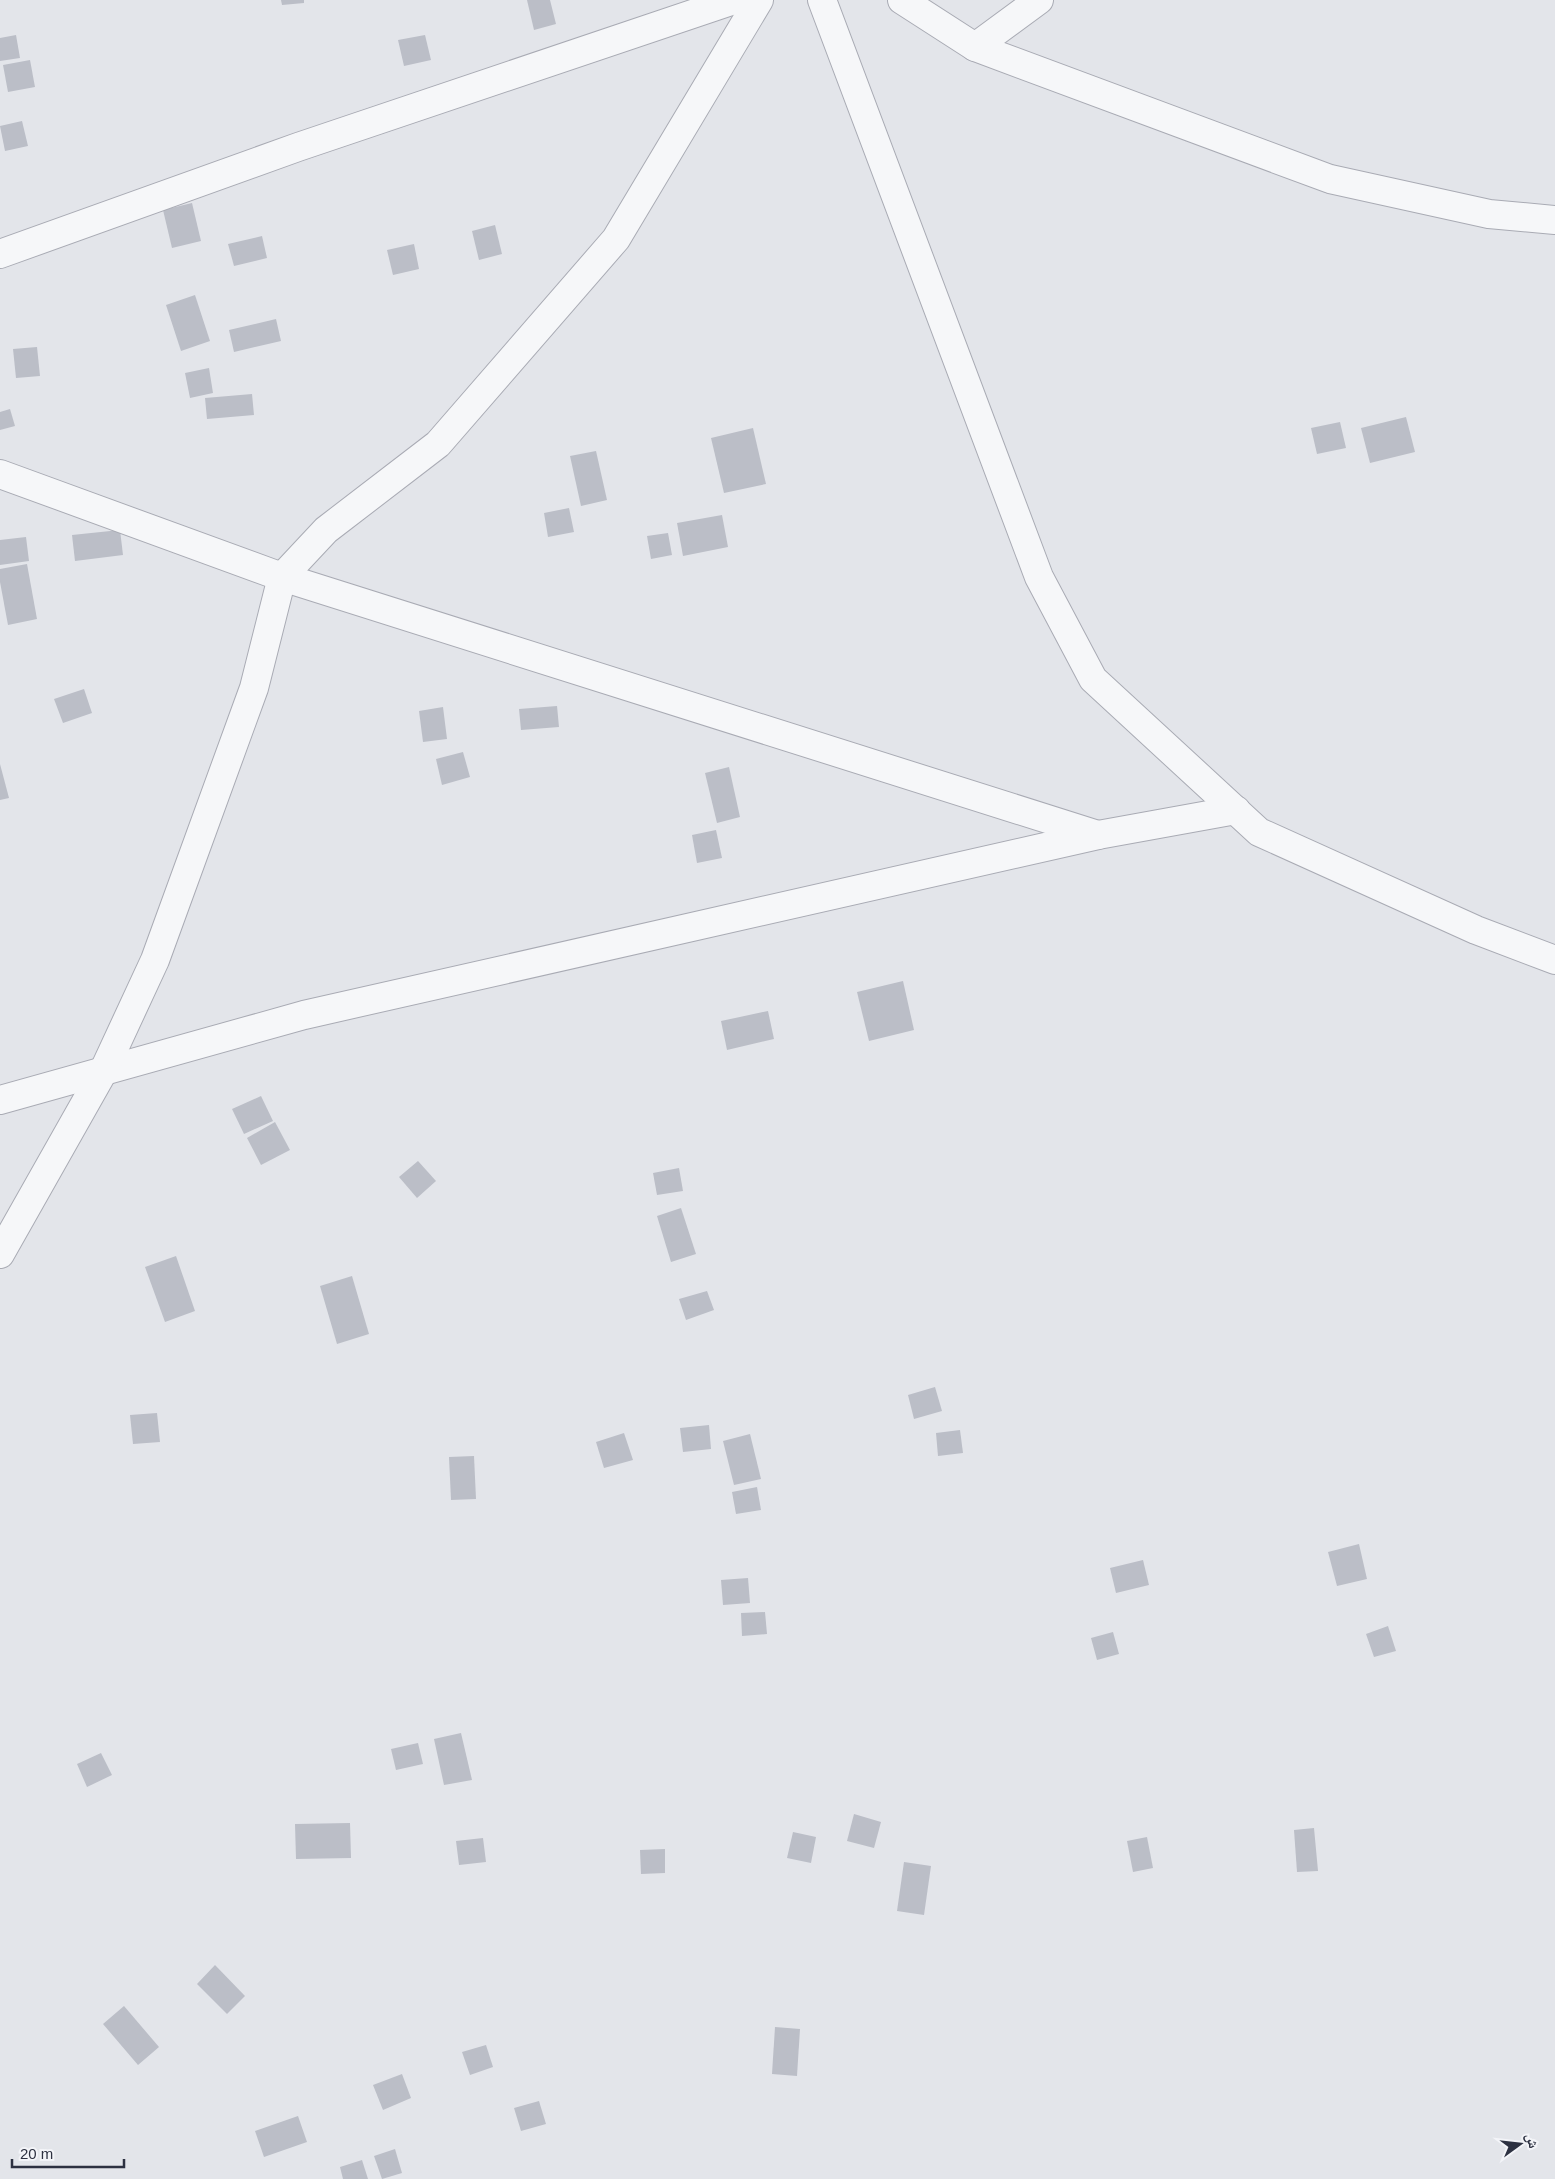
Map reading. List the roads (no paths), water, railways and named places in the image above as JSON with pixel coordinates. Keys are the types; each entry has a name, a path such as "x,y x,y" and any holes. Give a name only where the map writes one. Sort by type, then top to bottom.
{"street":[{"path":"0,254 298,147 621,40 734,0"},
{"path":"0,1254 104,1070 155,960 251,697 282,577 326,530 438,444 616,239 759,0"},
{"path":"822,0 1039,577 1093,679 1259,832 1476,930 1555,960"},
{"path":"902,0 976,46 1330,179 1489,214 1555,220"},
{"path":"976,46 1039,0"},
{"path":"0,474 282,577 1098,835"},
{"path":"0,1100 304,1015 1098,835 1236,810"}]}
